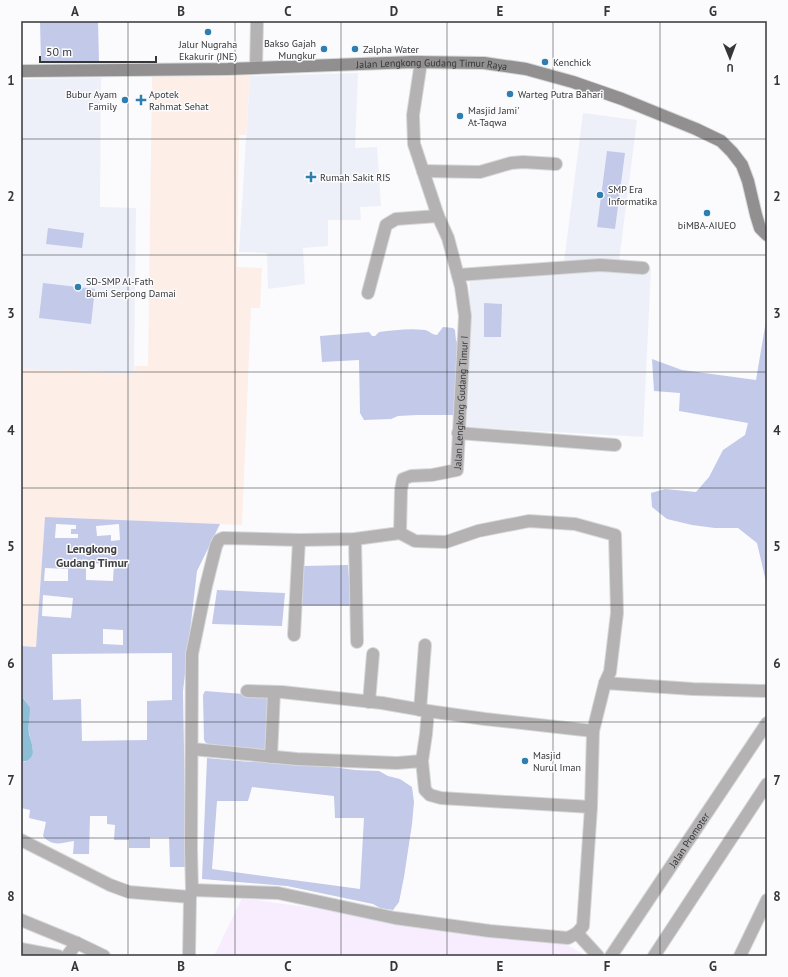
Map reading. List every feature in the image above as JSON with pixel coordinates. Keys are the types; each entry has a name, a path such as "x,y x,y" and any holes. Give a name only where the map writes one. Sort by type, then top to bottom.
{"street":[{"path":"256,68 257,21"},
{"name":"Jalan Lengkong Gudang Timur Raya","path":"21,71 256,68 421,62 484,63 526,69 573,82 633,103 721,141 742,165 748,181 760,228 767,235"},
{"name":"Jalan Lengkong Gudang Timur I","path":"400,533 401,490 403,479 411,476 432,475 457,470 465,316 461,287 448,238 438,216 414,144 413,115 421,62"},
{"path":"422,171 480,172 511,163 523,162 556,164"},
{"path":"368,293 386,225 396,219 438,216"},
{"path":"458,275 600,265 643,268"},
{"path":"458,433 615,445"},
{"path":"21,840 110,885 128,892 191,893 278,893 395,918 490,931 568,938 577,933 583,926 591,807 592,732 605,683 610,672 617,613 615,535 575,524 529,522 478,531 446,542 415,541 400,533 355,539 299,540 223,538 219,540 216,546 206,586 192,654 192,749 191,893 190,956"},
{"path":"355,539 357,642"},
{"path":"294,635 299,540"},
{"path":"425,645 424,710 426,734 422,761 425,790 430,795 441,798 591,807"},
{"path":"369,702 373,654"},
{"path":"605,683 693,689 767,691"},
{"path":"247,691 274,692 369,702 592,732"},
{"path":"271,757 274,692"},
{"name":"Jalan Promoter","path":"611,956 767,723"},
{"path":"192,749 297,759 397,763 422,761"},
{"path":"654,956 767,784"},
{"path":"740,956 767,900"},
{"path":"21,920 104,956"},
{"path":"577,933 598,956"},
{"path":"67,956 77,943"},
{"path":"21,949 58,956"}],"shaded area":[{"path":"40,21 98,21 99,62 41,62"},
{"name":"Rumah Sakit RIS","path":"358,73 355,148 377,147 381,206 360,207 361,220 328,220 328,246 303,248 305,284 268,289 267,253 239,252 250,76"},
{"path":"250,76 246,135 239,135 237,267 262,268 260,308 251,308 242,525 45,517 36,647 21,646 21,368 58,371 66,369 134,375 135,366 148,366 152,77"},
{"name":"SD-SMP Al-Fath Bumi Serpong Damai","path":"101,78 100,207 136,208 134,375 66,369 58,371 21,368 21,120 23,79"},
{"name":"SMP Era Informatika","path":"583,113 637,120 618,269 564,262"},
{"path":"607,151 625,153 615,229 597,227"},
{"path":"48,228 84,233 82,248 46,244"},
{"path":"651,268 643,437 466,427 470,277"},
{"path":"43,283 95,289 91,324 39,318"},
{"path":"484,303 502,304 501,337 484,337"},
{"path":"767,315 767,586 757,543 738,528 715,528 692,525 667,519 652,507 651,493 665,489 696,492 709,477 723,450 745,435 748,423 679,411 680,393 654,391 652,359 682,370 756,380"},
{"path":"443,327 453,328 455,330 456,341 459,342 454,415 398,416 391,419 364,420 360,413 359,360 322,362 320,336 369,332 372,336 375,336 379,332 408,329 425,330 437,335"},
{"path":"45,517 220,524 197,571 183,691 186,867 170,867 169,837 150,837 150,848 129,848 129,840 114,840 115,825 107,824 107,816 90,816 89,854 73,854 74,841 61,843 50,842 43,836 46,822 29,818 30,810 21,808 21,762 25,762 33,750 29,732 29,709 21,695 21,646 36,647","holes":["56,524 76,525 76,529 71,529 71,534 78,534 78,538 55,538","119,524 120,540 111,541 111,535 97,536 96,526","86,563 114,564 113,581 86,580","45,568 68,569 68,581 44,581","43,595 73,598 71,618 42,616","103,629 123,630 123,645 103,644","172,653 172,700 147,701 147,740 82,741 81,699 53,700 52,654"]},
{"path":"348,565 351,606 301,606 304,566"},
{"path":"217,590 285,593 282,626 212,624"},
{"path":"205,691 269,696 266,751 206,743 204,740 203,695"},
{"path":"21,695 30,708 29,734 33,751 32,755 27,761 21,762"},
{"path":"207,758 250,762 269,761 379,771 388,776 400,779 412,787 414,802 404,877 399,902 393,910 380,908 373,904 287,886 202,879","holes":["252,787 334,796 335,818 364,818 360,889 212,869 217,801 248,801"]},
{"path":"242,898 566,944 586,956 214,956"}],"place":[{"name":"Jalur Nugraha Ekakurir (JNE)","path":"208,32"},
{"name":"Bakso Gajah Mungkur","path":"324,49"},
{"name":"Zalpha Water","path":"355,49"},
{"name":"Kenchick","path":"545,62"},
{"name":"Warteg Putra Bahari","path":"510,94"},
{"name":"Bubur Ayam Family","path":"125,100"},
{"name":"Apotek Rahmat Sehat","path":"141,100"},
{"name":"Masjid Jami' At-Taqwa","path":"460,116"},
{"name":"Rumah Sakit RIS","path":"311,177"},
{"name":"SMP Era Informatika","path":"600,195"},
{"name":"biMBA-AIUEO","path":"707,213"},
{"name":"SD-SMP Al-Fath Bumi Serpong Damai","path":"78,287"},
{"name":"Masjid Nurul Iman","path":"525,761"}],"district":[{"name":"Lengkong Gudang Timur","path":"92,555"}]}
